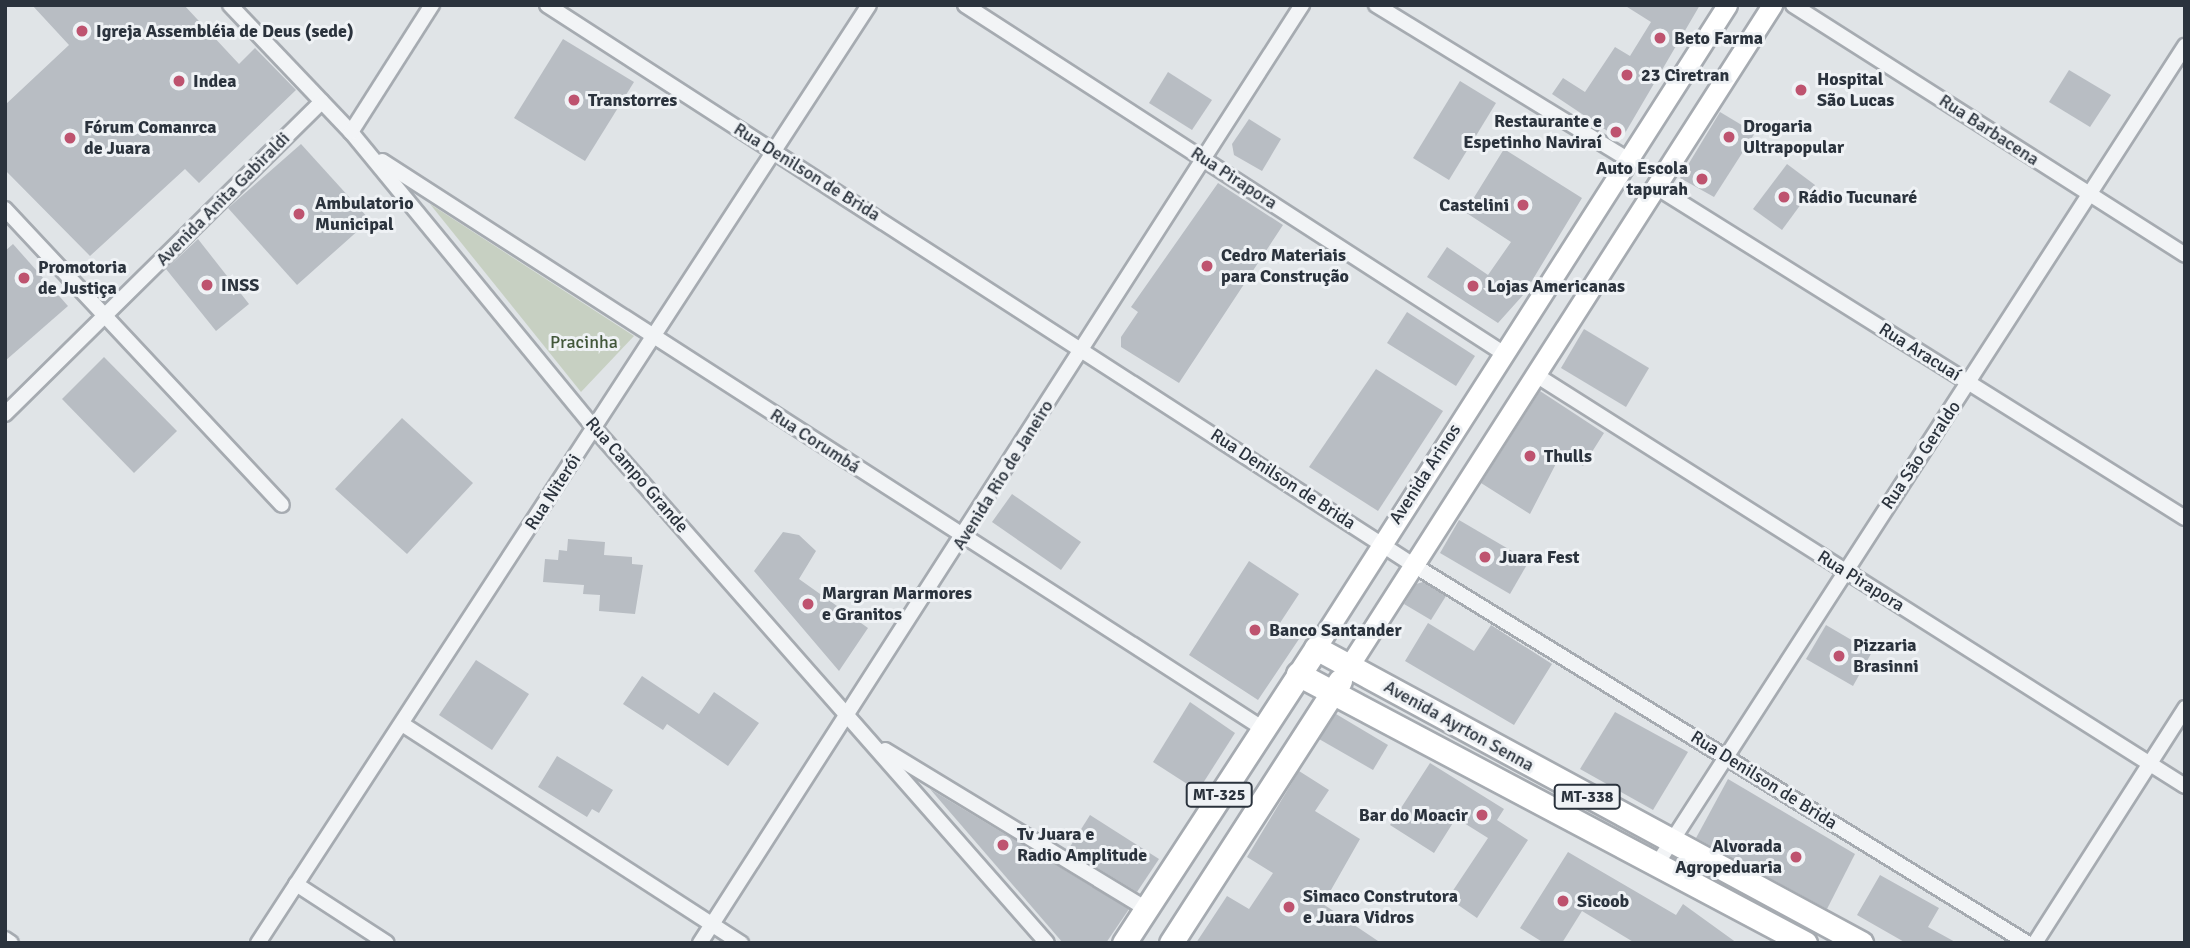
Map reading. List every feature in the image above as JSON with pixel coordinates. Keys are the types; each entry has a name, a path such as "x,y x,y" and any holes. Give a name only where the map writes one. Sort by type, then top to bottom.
{"main road":[{"name":"Avenida Arinos","path":"1124,943 1316,648 1503,353 1631,161 1727,5"},
{"name":"MT-325","path":"1171,943 1772,5"},
{"name":"Avenida Ayrton Senna","path":"1316,648 1671,844 1861,943"},
{"name":"Avenida Ayrton Senna","path":"1298,674 1805,943"},
{"path":"1465,762 1479,738"}],"street":[{"name":"Rua Campo Grande","path":"230,5 351,132 595,429 1047,943"},
{"path":"351,132 432,5"},
{"name":"Rua Denilson de Brida","path":"547,5 1083,347 1380,544 2026,943"},
{"name":"Rua Niterói","path":"258,943 869,5"},
{"name":"Rua Pirapora","path":"965,5 1503,353"},
{"name":"Avenida Rio de Janeiro","path":"700,943 964,538 1302,5"},
{"path":"1376,5 1631,161"},
{"name":"Rua Barbacena","path":"1793,5 2185,255"},
{"name":"Rua São Geraldo","path":"1657,864 1842,569 1969,383 2185,46"},
{"name":"Avenida Anita Gabiraldi","path":"5,414 322,101"},
{"name":"Rua Corumbá","path":"369,153 1262,728"},
{"name":"Rua Aracuaí","path":"1656,187 2185,517"},
{"path":"5,209 103,317 282,505"},
{"name":"Rua Pirapora","path":"1536,375 2185,786"},
{"path":"2035,943 2185,708"},
{"path":"402,724 741,943"},
{"path":"872,742 1147,909"},
{"path":"296,884 387,943"},
{"path":"5,939 11,943"}],"green space":[{"name":"Pracinha","path":"430,204 634,336 581,392"}],"building":[{"path":"32,5 184,5 239,64 255,48 296,90 199,183 185,169 90,256 5,170 5,105 69,45"},
{"path":"1624,5 1700,5 1621,140 1552,94 1563,78 1585,92 1615,47 1630,56 1651,22"},
{"name":"Transtorres","path":"563,39 634,82 585,161 514,118"},
{"path":"2069,70 2111,95 2090,127 2049,102"},
{"path":"1168,72 1212,100 1192,130 1149,103"},
{"path":"1460,81 1496,103 1449,180 1413,158"},
{"path":"1720,112 1755,133 1714,197 1680,178"},
{"path":"1249,119 1281,139 1262,171 1234,155 1232,144"},
{"name":"Ambulatorio Municipal","path":"301,144 370,220 297,285 228,208"},
{"path":"1504,149 1582,198 1524,294 1498,323 1427,277 1447,247 1488,275 1511,242 1465,212"},
{"name":"Rádio Tucunaré","path":"1787,164 1815,185 1782,230 1753,209"},
{"name":"Cedro Materiais para Construção","path":"1218,183 1283,225 1179,383 1121,347 1121,337 1138,312 1131,307"},
{"name":"INSS","path":"198,239 249,304 216,331 166,269"},
{"name":"Promotoria de Justiça","path":"13,244 68,306 5,361 5,251"},
{"path":"1407,312 1475,356 1456,386 1387,343"},
{"path":"1584,329 1649,368 1626,407 1561,368"},
{"path":"104,357 177,431 134,473 62,399"},
{"path":"1376,369 1443,411 1378,511 1309,467"},
{"path":"1540,391 1604,433 1583,466 1562,452 1530,514 1481,483"},
{"path":"402,418 473,483 407,554 335,489"},
{"path":"1012,494 1081,542 1061,570 992,522"},
{"name":"Juara Fest","path":"1459,520 1529,561 1510,594 1440,553"},
{"name":"Margran Marmores e Granitos","path":"783,532 799,535 816,551 799,579 868,628 839,671 754,571"},
{"path":"568,539 605,542 604,555 632,557 632,564 643,565 635,614 599,611 600,595 583,594 584,585 543,582 545,559 558,560 559,550 567,551"},
{"path":"1249,561 1299,594 1278,626 1299,639 1258,700 1189,655"},
{"path":"1423,582 1446,596 1431,620 1404,604 1416,584"},
{"path":"1428,623 1474,651 1491,625 1552,664 1514,725 1405,661"},
{"name":"Pizzaria Brasinni","path":"1826,625 1872,652 1853,686 1806,659"},
{"path":"476,660 529,694 492,750 439,715"},
{"path":"642,676 699,714 714,692 759,723 728,766 667,724 663,730 623,704"},
{"path":"1190,702 1235,733 1198,791 1153,762"},
{"path":"1615,712 1688,752 1653,810 1580,769"},
{"path":"1336,714 1388,745 1373,770 1319,739"},
{"path":"557,756 613,790 599,813 592,809 587,817 538,787"},
{"path":"1430,763 1504,809 1497,820 1528,840 1477,918 1448,898 1488,838 1456,818 1434,853 1390,825"},
{"path":"1299,771 1329,790 1315,811 1360,839 1323,904 1381,943 1196,943 1227,896 1249,909 1273,873 1247,857"},
{"name":"Alvorada Agropeduaria","path":"1728,779 1855,854 1827,909 1696,838"},
{"name":"Tv Juara e Radio Amplitude","path":"930,789 1129,909 1106,943 1063,943"},
{"path":"1090,815 1159,859 1137,892 1068,850"},
{"path":"1568,852 1676,915 1683,904 1737,943 1635,943 1582,911 1562,943 1544,943 1520,928"},
{"path":"1880,875 1939,908 1928,927 1957,943 1906,943 1857,915"}],"place":[{"name":"Igreja Assembléia de Deus (sede)","path":"82,31"},
{"name":"Beto Farma","path":"1660,38"},
{"name":"23 Ciretran","path":"1627,75"},
{"name":"Indea","path":"179,81"},
{"name":"Hospital São Lucas","path":"1801,90"},
{"name":"Transtorres","path":"574,100"},
{"name":"Restaurante e Espetinho Naviraí","path":"1616,132"},
{"name":"Drogaria Ultrapopular","path":"1729,137"},
{"name":"Fórum Comanrca de Juara","path":"70,138"},
{"name":"Auto Escola tapurah","path":"1702,179"},
{"name":"Rádio Tucunaré","path":"1784,197"},
{"name":"Castelini","path":"1523,205"},
{"name":"Ambulatorio Municipal","path":"299,214"},
{"name":"Cedro Materiais para Construção","path":"1207,266"},
{"name":"Promotoria de Justiça","path":"24,278"},
{"name":"INSS","path":"207,285"},
{"name":"Lojas Americanas","path":"1473,286"},
{"name":"Thulls","path":"1530,456"},
{"name":"Juara Fest","path":"1485,557"},
{"name":"Margran Marmores e Granitos","path":"808,604"},
{"name":"Banco Santander","path":"1255,630"},
{"name":"Pizzaria Brasinni","path":"1839,656"},
{"name":"Bar do Moacir","path":"1482,815"},
{"name":"Tv Juara e Radio Amplitude","path":"1003,845"},
{"name":"Alvorada Agropeduaria","path":"1796,857"},
{"name":"Sicoob","path":"1563,901"},
{"name":"Simaco Construtora e Juara Vidros","path":"1289,907"}]}
